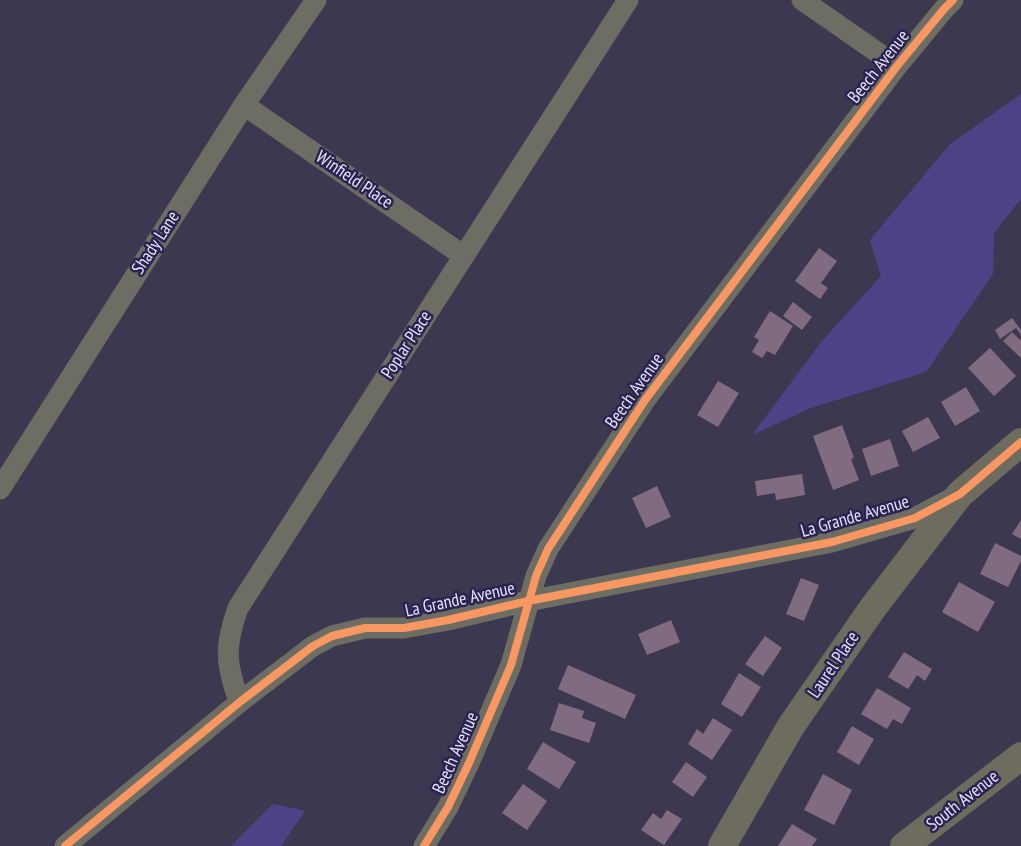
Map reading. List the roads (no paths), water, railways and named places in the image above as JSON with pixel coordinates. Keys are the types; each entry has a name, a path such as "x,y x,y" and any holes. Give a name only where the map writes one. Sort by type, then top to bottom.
{"street":[{"name":"Shady Lane","path":"0,489 244,105 316,0"},
{"name":"Poplar Place","path":"240,700 231,678 228,658 231,627 238,608 628,0"},
{"path":"802,0 897,66"},
{"name":"Beech Avenue","path":"424,846 448,807 511,665 528,601 536,576 548,549 645,400 897,66 953,0"},
{"name":"Winfield Place","path":"244,105 464,256"},
{"name":"La Grande Avenue","path":"65,846 240,700 313,646 332,636 365,628 404,628 448,620 528,601 832,542 915,518 960,494 1021,442"},
{"name":"Laurel Place","path":"722,846 792,726 872,609 960,494"},
{"name":"South Avenue","path":"904,846 1021,756"}]}
